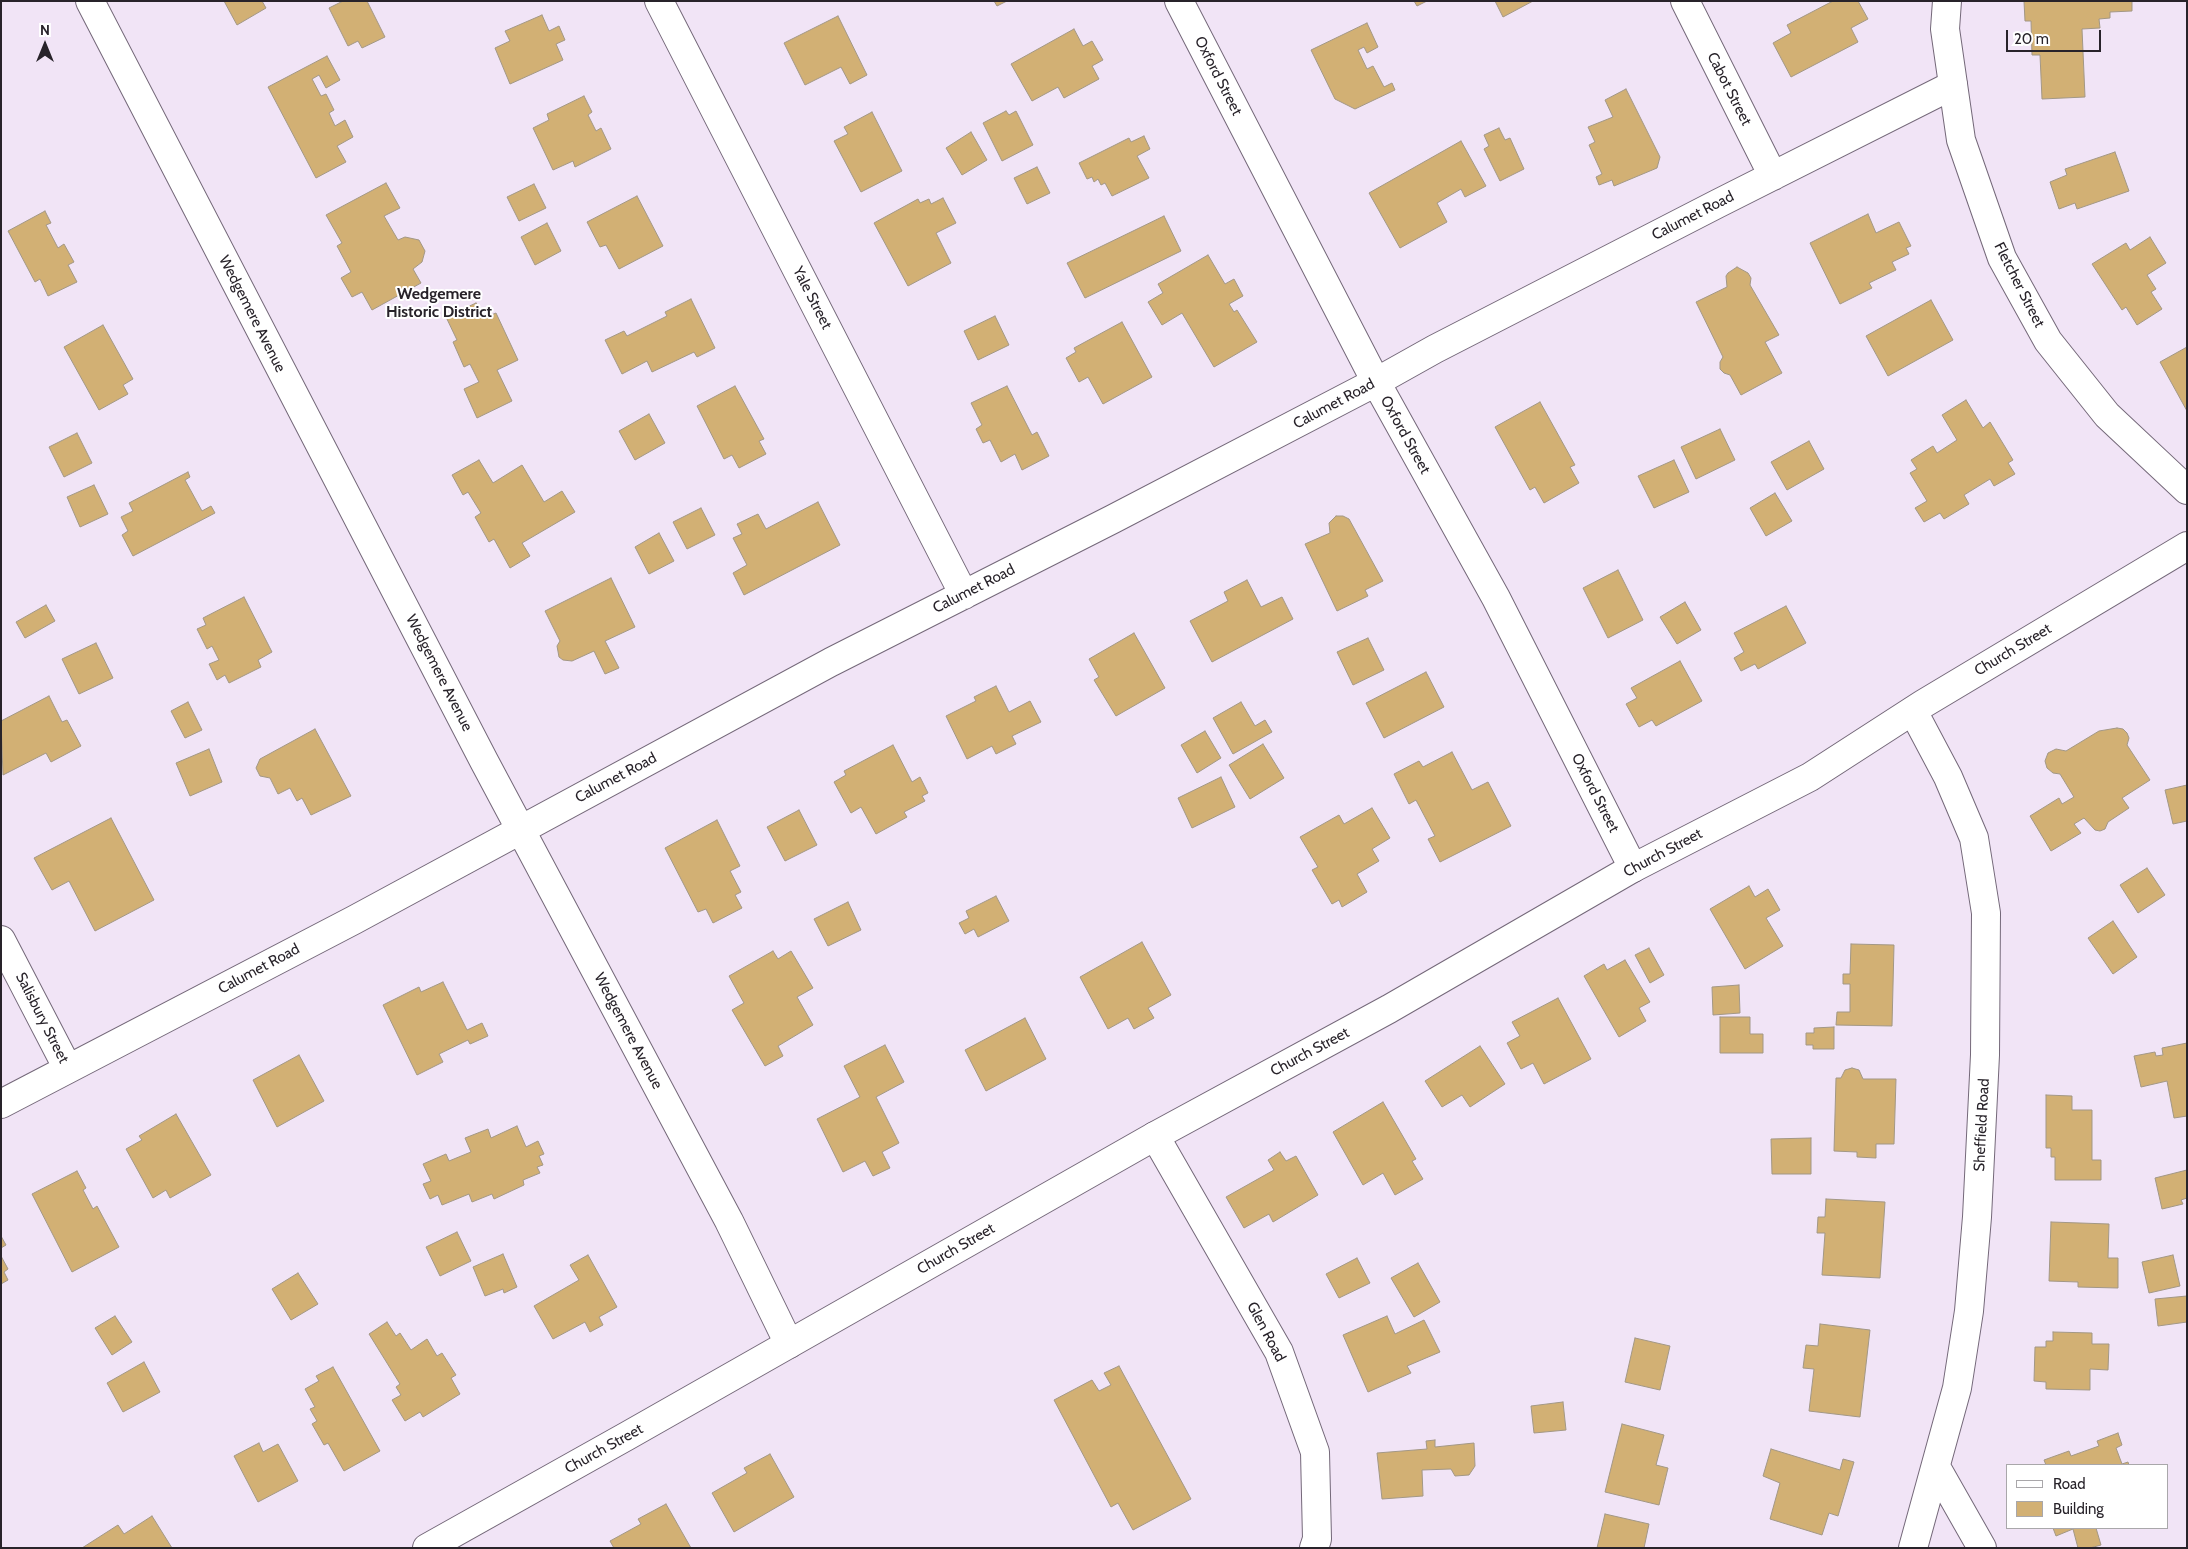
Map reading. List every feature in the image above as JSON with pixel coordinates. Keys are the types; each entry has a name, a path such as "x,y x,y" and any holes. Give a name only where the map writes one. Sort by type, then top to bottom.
{"street":[{"name":"Wedgemere Avenue","path":"90,1 521,829 729,1221 789,1344"},
{"name":"Yale Street","path":"659,1 964,595"},
{"name":"Oxford Street","path":"1179,1 1376,382 1496,598 1633,868"},
{"name":"Cabot Street","path":"1685,1 1773,176"},
{"name":"Fletcher Street","path":"1947,1 1945,30 1961,140 2002,258 2048,341 2107,415 2187,490"},
{"name":"Calumet Road","path":"1,1104 345,924 831,662 1376,382 1435,349 1953,85"},
{"name":"Church Street","path":"427,1548 1155,1136 1389,1009 1633,868 1810,777 1913,711 2187,546"},
{"name":"Sheffield Road","path":"1913,711 1948,777 1974,838 1986,913 1985,1055 1977,1217 1970,1302 1957,1388 1913,1548"},
{"name":"Salisbury Street","path":"1,940 68,1069"},
{"name":"Glen Road","path":"1155,1136 1279,1352 1315,1452 1317,1539 1314,1548"},
{"path":"1936,1467 1982,1548"}],"building":[{"path":"224,1 262,1 266,8 237,25"},
{"path":"343,1 367,1 385,37 362,48 358,41 348,46 329,8"},
{"path":"994,1 1007,1 997,6"},
{"path":"1414,1 1427,1 1417,6"},
{"path":"1495,1 1533,1 1503,17"},
{"path":"1833,1 1858,1 1868,19 1851,28 1858,42 1791,77 1773,43 1791,33 1787,25"},
{"path":"2024,1 2132,1 2132,11 2110,12 2110,18 2099,19 2100,28 2082,29 2085,97 2042,99 2040,55 2032,55 2031,21 2025,21"},
{"path":"542,15 549,31 559,26 565,40 556,44 563,60 510,84 495,48 510,41 505,31"},
{"path":"838,16 867,75 850,84 841,67 805,85 784,43"},
{"path":"1367,23 1378,47 1367,53 1364,47 1358,50 1367,69 1373,66 1384,87 1392,83 1395,90 1355,109 1335,99 1311,50"},
{"path":"1074,29 1083,46 1092,41 1103,60 1092,66 1099,79 1064,98 1058,87 1032,101 1011,64"},
{"path":"327,56 340,80 326,88 319,75 312,79 321,96 326,94 334,110 329,113 335,126 345,120 353,137 337,146 346,162 316,178 268,87"},
{"path":"1626,89 1660,157 1657,168 1614,186 1612,180 1599,185 1596,177 1602,174 1589,145 1595,142 1588,127 1613,117 1605,100"},
{"path":"584,96 592,112 588,115 596,131 601,128 611,149 575,167 573,161 553,170 533,128 549,120 547,114"},
{"path":"1006,111 1009,115 1016,111 1033,145 1002,161 983,123"},
{"path":"872,112 902,171 861,192 834,141 848,134 844,127"},
{"path":"1499,128 1505,140 1510,138 1524,169 1500,181 1484,149 1489,146 1484,135"},
{"path":"971,132 987,160 962,175 946,148"},
{"path":"1144,136 1150,149 1137,156 1149,178 1112,196 1105,183 1101,185 1098,179 1094,182 1092,177 1087,179 1079,163 1129,138 1131,142"},
{"path":"1461,141 1486,186 1465,197 1461,189 1437,203 1447,222 1400,248 1369,193"},
{"path":"2115,152 2129,191 2077,209 2075,203 2059,209 2050,182 2067,175 2065,169"},
{"path":"1037,167 1050,193 1027,204 1014,178"},
{"path":"386,183 400,208 384,216 398,240 405,237 419,240 425,251 422,262 413,269 421,283 372,310 362,292 352,297 341,278 351,272 337,246 342,243 326,215"},
{"path":"534,184 546,208 519,221 507,197"},
{"path":"637,196 663,246 619,269 606,245 600,247 587,222"},
{"path":"943,198 956,223 936,233 951,263 908,286 874,223 918,199 920,203 929,199 931,204"},
{"path":"45,211 51,223 46,225 58,248 64,244 74,262 68,265 77,282 48,296 40,279 35,282 8,231"},
{"path":"1868,214 1876,233 1899,222 1911,246 1906,248 1909,254 1892,262 1896,270 1869,283 1872,288 1840,304 1810,243"},
{"path":"1164,216 1181,251 1085,298 1067,263"},
{"path":"547,223 561,251 535,265 521,237"},
{"path":"2150,237 2166,263 2147,275 2156,289 2151,292 2162,309 2137,325 2126,307 2122,310 2092,264 2126,243 2130,250"},
{"path":"1208,255 1225,284 1234,279 1243,296 1229,304 1234,312 1237,310 1257,342 1214,367 1182,313 1162,325 1148,302 1163,293 1158,284"},
{"path":"1737,267 1748,273 1751,278 1750,285 1779,335 1765,342 1782,373 1741,395 1730,375 1720,369 1720,362 1723,357 1696,302 1727,287 1726,276"},
{"path":"691,299 715,348 697,357 694,352 652,372 647,361 622,374 605,340 624,331 627,336 667,316 665,312"},
{"path":"1931,300 1953,340 1888,376 1866,336"},
{"path":"476,303 484,318 496,313 518,360 497,370 512,401 477,418 464,389 479,382 470,364 464,367 453,342 457,340 446,317"},
{"path":"995,316 1009,345 978,360 964,331"},
{"path":"1122,322 1152,377 1103,404 1088,377 1079,382 1066,358 1076,352 1074,348"},
{"path":"103,325 133,379 123,385 128,394 99,410 64,347"},
{"path":"2187,347 2187,411 2160,362"},
{"path":"735,386 764,439 759,441 766,454 739,468 732,455 724,459 697,406"},
{"path":"1007,386 1032,435 1037,432 1049,456 1022,470 1015,454 1001,462 990,440 983,443 976,429 982,425 971,403"},
{"path":"1966,400 1983,428 1990,422 2013,460 2008,463 2015,474 1994,486 1990,479 1964,495 1969,504 1944,519 1940,513 1924,522 1915,508 1927,501 1910,473 1917,469 1911,460 1933,446 1937,453 1957,440 1942,415"},
{"path":"1540,402 1575,465 1570,467 1579,483 1544,503 1535,487 1530,490 1495,427"},
{"path":"649,414 665,443 635,460 619,431"},
{"path":"1720,429 1735,460 1696,479 1681,447"},
{"path":"77,433 92,463 64,477 49,447"},
{"path":"1809,441 1824,469 1787,490 1771,462"},
{"path":"479,460 493,483 522,465 544,502 562,491 575,512 522,543 530,556 510,568 494,539 489,542 475,517 481,513 468,492 463,495 452,475"},
{"path":"1674,460 1689,492 1654,508 1638,476"},
{"path":"188,472 190,477 185,480 202,511 211,506 215,513 133,556 122,535 128,531 121,517 133,511 129,503"},
{"path":"94,485 108,514 80,527 67,497"},
{"path":"1775,493 1792,521 1766,536 1750,508"},
{"path":"818,502 840,545 744,595 733,573 747,565 733,538 742,534 737,524 758,514 766,529"},
{"path":"701,508 715,535 687,549 673,522"},
{"path":"1336,516 1343,516 1349,519 1383,581 1365,590 1368,596 1337,611 1305,544 1330,533 1329,523"},
{"path":"659,533 674,561 649,574 635,547"},
{"path":"1618,570 1643,620 1608,638 1583,588"},
{"path":"611,578 635,627 605,641 619,668 605,674 594,651 572,661 563,660 559,657 557,646 560,641 545,611"},
{"path":"1247,580 1261,607 1282,597 1293,619 1212,662 1190,621 1228,601 1224,592"},
{"path":"244,597 272,652 258,660 261,667 229,683 225,675 217,680 209,664 219,660 212,646 207,649 197,629 206,625 203,618"},
{"path":"1685,602 1701,630 1677,644 1660,617"},
{"path":"46,605 55,621 25,638 16,622"},
{"path":"1786,606 1806,643 1758,669 1755,664 1741,671 1734,658 1744,652 1734,633"},
{"path":"1134,633 1165,688 1116,716 1094,680 1099,677 1089,659"},
{"path":"1368,638 1384,670 1353,685 1337,652"},
{"path":"96,643 113,678 79,694 62,659"},
{"path":"1680,661 1702,701 1656,726 1652,720 1639,727 1626,704 1637,698 1631,688"},
{"path":"1426,672 1444,707 1384,738 1366,703"},
{"path":"996,686 1009,712 1030,701 1041,722 1012,736 1016,744 996,754 992,746 967,759 946,716 976,701 974,697"},
{"path":"49,696 62,722 67,720 81,746 51,762 46,753 3,775 1,721"},
{"path":"188,702 202,730 185,738 171,711"},
{"path":"1241,702 1255,726 1265,720 1272,732 1233,754 1213,718"},
{"path":"315,729 351,796 311,815 302,798 297,801 290,788 278,794 270,778 260,776 256,768 260,759"},
{"path":"2123,729 2127,733 2129,738 2127,745 2150,780 2122,798 2129,808 2108,822 2105,829 2095,830 2084,818 2074,824 2081,833 2051,851 2030,816 2059,798 2062,804 2074,797 2060,774 2053,773 2047,768 2045,761 2048,753 2056,749 2066,751 2099,731"},
{"path":"1205,731 1221,758 1197,773 1181,745"},
{"path":"1263,744 1284,778 1250,799 1229,765"},
{"path":"893,745 912,782 920,777 928,793 922,796 925,801 904,812 907,817 876,834 861,807 851,813 834,782 846,775 844,771"},
{"path":"209,749 222,782 190,796 176,763"},
{"path":"1452,752 1472,790 1488,782 1511,826 1440,862 1428,839 1435,836 1416,800 1409,804 1394,774 1419,761 1423,767"},
{"path":"1221,777 1235,807 1192,828 1178,798"},
{"path":"2187,785 2187,821 2173,824 2165,790"},
{"path":"1372,808 1390,838 1372,849 1379,861 1357,874 1367,892 1342,907 1339,900 1332,904 1312,870 1318,867 1300,837 1339,815 1344,824"},
{"path":"799,810 817,845 785,861 767,827"},
{"path":"111,818 154,900 95,931 69,881 52,890 34,858"},
{"path":"717,820 740,866 730,871 741,892 735,895 742,908 713,923 706,909 698,912 665,848"},
{"path":"2147,868 2165,895 2138,913 2120,885"},
{"path":"1749,886 1755,897 1768,889 1780,910 1766,918 1783,946 1745,969 1710,909"},
{"path":"996,896 1009,921 978,937 974,929 965,934 959,923 969,918 966,911"},
{"path":"848,902 861,930 828,946 814,919"},
{"path":"2113,921 2137,957 2113,974 2088,938"},
{"path":"1142,942 1171,995 1148,1008 1154,1018 1134,1029 1128,1018 1108,1029 1080,977"},
{"path":"1851,944 1894,945 1892,1026 1836,1025 1837,1012 1850,1012 1850,984 1843,984 1843,974 1850,974"},
{"path":"1649,948 1664,975 1650,983 1635,955"},
{"path":"773,951 778,959 791,951 813,988 797,997 813,1025 778,1046 783,1056 765,1066 732,1010 744,1003 729,976"},
{"path":"1625,960 1650,1002 1639,1008 1646,1021 1619,1037 1584,976 1604,964 1607,970"},
{"path":"443,982 467,1030 482,1023 488,1036 470,1044 468,1040 439,1054 443,1062 417,1075 383,1005 419,987 421,992"},
{"path":"1739,985 1740,1013 1713,1015 1712,987"},
{"path":"1558,998 1591,1059 1544,1084 1533,1063 1521,1069 1507,1043 1520,1036 1512,1022"},
{"path":"1720,1017 1750,1017 1750,1034 1763,1034 1763,1053 1720,1053"},
{"path":"1025,1018 1046,1059 986,1091 965,1050"},
{"path":"1834,1027 1834,1049 1813,1049 1813,1045 1806,1045 1806,1033 1814,1033 1814,1028"},
{"path":"2187,1043 2187,1116 2174,1118 2167,1081 2141,1087 2134,1056 2155,1052 2156,1056 2163,1055 2162,1048"},
{"path":"885,1045 904,1082 876,1097 899,1143 882,1152 890,1168 873,1176 865,1161 843,1172 817,1119 860,1097 844,1066"},
{"path":"1480,1046 1505,1084 1470,1107 1462,1095 1442,1107 1425,1081"},
{"path":"299,1055 324,1101 277,1127 253,1080"},
{"path":"1852,1068 1859,1070 1863,1079 1896,1079 1894,1144 1876,1144 1876,1158 1857,1157 1857,1152 1834,1151 1836,1078 1841,1078 1845,1070"},
{"path":"2046,1095 2072,1096 2072,1110 2092,1110 2092,1160 2101,1160 2101,1180 2055,1180 2055,1157 2051,1157 2051,1148 2046,1148"},
{"path":"1383,1102 1416,1159 1412,1161 1423,1179 1395,1195 1383,1173 1363,1185 1333,1132"},
{"path":"176,1114 211,1175 170,1198 166,1190 153,1198 126,1149 142,1140 139,1136"},
{"path":"517,1126 526,1147 538,1141 544,1154 539,1156 543,1165 537,1167 540,1173 523,1180 524,1185 494,1199 492,1194 472,1202 469,1194 442,1205 438,1195 430,1199 423,1184 431,1181 423,1164 446,1154 449,1161 471,1152 465,1138 488,1129 491,1138"},
{"path":"1811,1138 1811,1174 1772,1174 1771,1139"},
{"path":"1280,1152 1286,1161 1296,1156 1318,1195 1273,1222 1269,1214 1244,1228 1226,1197 1274,1170 1268,1160"},
{"path":"2187,1170 2187,1198 2181,1200 2183,1204 2162,1209 2155,1178"},
{"path":"77,1171 86,1188 83,1190 93,1209 97,1206 119,1247 72,1272 32,1194"},
{"path":"1826,1199 1885,1202 1880,1278 1822,1275 1825,1233 1817,1233 1818,1217 1825,1217"},
{"path":"2051,1222 2109,1224 2108,1258 2118,1258 2118,1288 2078,1287 2078,1282 2049,1281"},
{"path":"457,1232 471,1261 440,1276 426,1247"},
{"path":"1,1236 6,1245 1,1248"},
{"path":"503,1254 517,1287 504,1293 503,1289 485,1296 473,1267"},
{"path":"588,1255 617,1307 599,1317 603,1325 590,1332 585,1322 553,1339 534,1306 579,1280 570,1265"},
{"path":"2173,1255 2180,1286 2149,1293 2142,1262"},
{"path":"1,1256 8,1269 4,1272 8,1280 1,1284"},
{"path":"1357,1258 1370,1283 1339,1298 1326,1274"},
{"path":"1418,1263 1440,1302 1414,1317 1391,1278"},
{"path":"298,1273 318,1304 291,1320 272,1289"},
{"path":"2187,1296 2187,1322 2158,1326 2155,1299"},
{"path":"115,1316 132,1342 112,1355 95,1328"},
{"path":"1387,1316 1395,1334 1424,1320 1440,1352 1407,1366 1411,1373 1368,1392 1343,1335"},
{"path":"387,1322 396,1336 400,1333 411,1350 427,1339 437,1356 442,1353 456,1375 451,1378 460,1394 423,1417 420,1412 405,1421 392,1400 401,1395 396,1387 400,1384 369,1334"},
{"path":"1820,1324 1870,1330 1860,1417 1809,1411 1814,1369 1803,1368 1806,1345 1818,1346"},
{"path":"2053,1332 2092,1333 2092,1344 2109,1344 2108,1370 2090,1369 2090,1390 2046,1389 2046,1382 2034,1381 2035,1347 2046,1347 2046,1341 2053,1341"},
{"path":"1635,1338 1670,1346 1660,1390 1625,1382"},
{"path":"144,1362 160,1392 123,1412 107,1383"},
{"path":"1119,1366 1191,1499 1133,1530 1118,1503 1111,1507 1054,1400 1092,1380 1099,1391 1111,1385 1104,1373"},
{"path":"333,1367 380,1451 344,1471 328,1443 324,1445 312,1424 317,1421 310,1409 315,1407 305,1389 319,1381 316,1376"},
{"path":"1563,1402 1566,1430 1534,1433 1531,1406"},
{"path":"1622,1424 1664,1435 1656,1465 1668,1468 1659,1505 1605,1492"},
{"path":"2118,1433 2122,1445 2116,1448 2122,1464 2046,1464 2044,1460 2069,1451 2071,1456 2099,1446 2097,1441"},
{"path":"1435,1440 1435,1447 1474,1443 1475,1466 1469,1475 1455,1476 1451,1469 1422,1470 1423,1496 1382,1499 1377,1453 1427,1449 1426,1441"},
{"path":"259,1443 263,1452 278,1444 298,1481 258,1502 234,1456"},
{"path":"1771,1449 1840,1470 1843,1459 1854,1462 1838,1516 1829,1513 1822,1535 1770,1519 1780,1483 1763,1476"},
{"path":"770,1454 794,1497 734,1532 712,1493 747,1473 744,1468"},
{"path":"666,1504 691,1548 614,1548 610,1541 641,1524 638,1519"},
{"path":"1605,1514 1649,1524 1644,1548 1597,1548"},
{"path":"152,1516 172,1548 82,1548 118,1525 124,1534"},
{"path":"2053,1529 2073,1529 2056,1536"},
{"path":"2073,1529 2096,1529 2101,1545 2090,1548 2078,1548"}],"district":[{"name":"Wedgemere Historic District","path":"439,303"}]}
